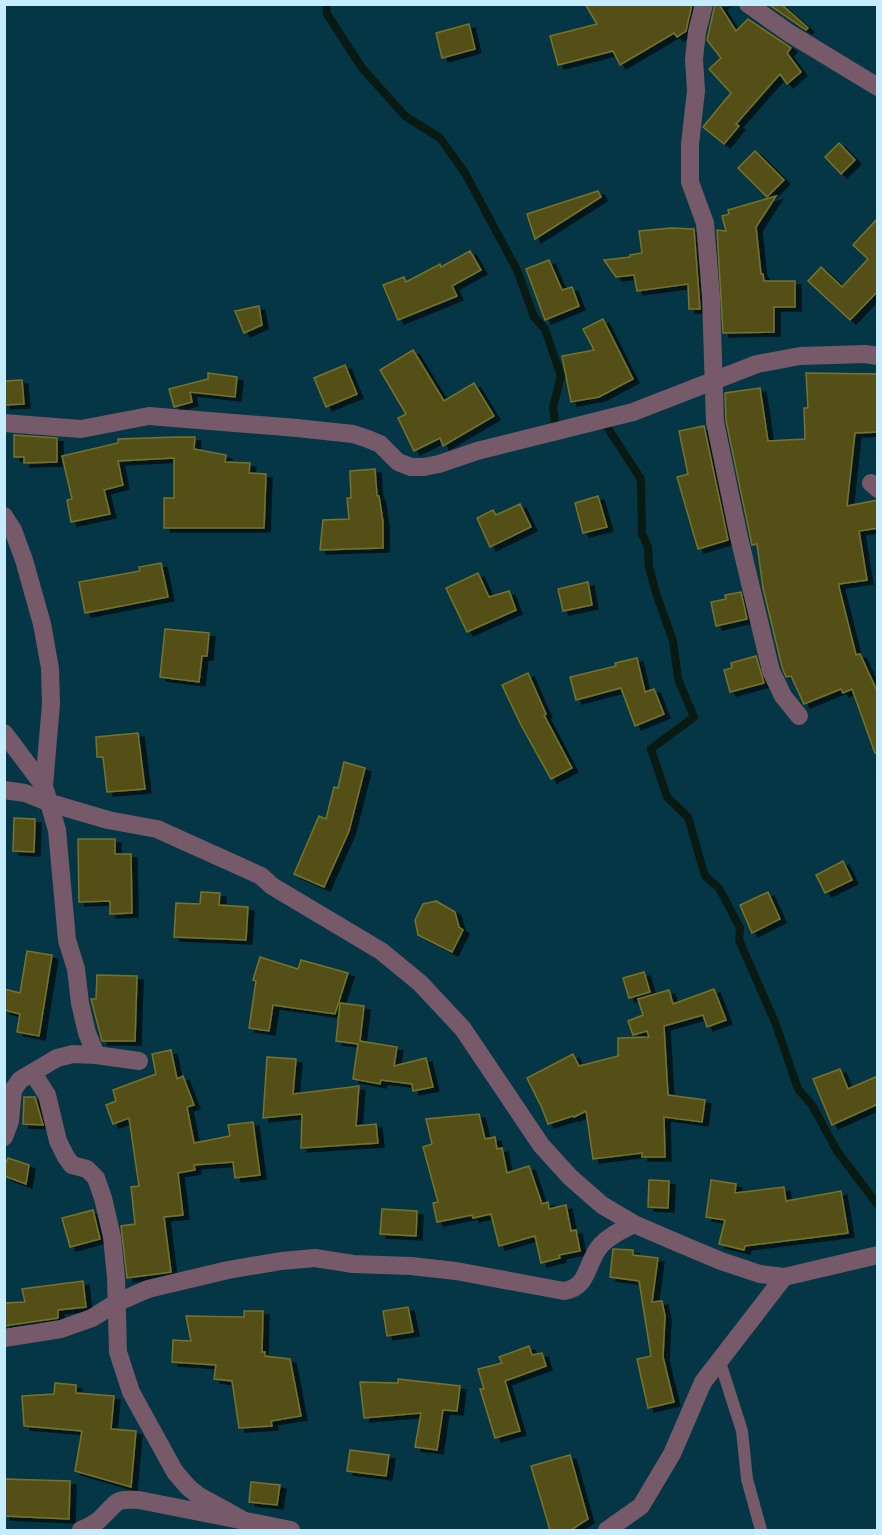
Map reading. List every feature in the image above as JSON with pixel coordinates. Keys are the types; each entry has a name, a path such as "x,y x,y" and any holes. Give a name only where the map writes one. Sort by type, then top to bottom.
{"street":[{"path":"704,4 697,32 694,59 696,91 690,144 690,182 705,223 711,297 715,422 722,464 771,671 783,696 799,716"},
{"path":"748,4 789,33 878,87"},
{"path":"4,423 81,429 149,416 297,428 353,434 380,444 399,462 411,467 424,467 477,451 633,412 757,364 800,356 865,354 878,357"},
{"path":"4,516 13,530 24,560 42,624 50,668 51,704 44,786"},
{"path":"4,733 44,786 50,803 57,830 67,940 76,969 80,1003 87,1033 96,1055"},
{"path":"4,790 25,793 108,820 157,829 261,876 272,886 381,951 420,983 463,1029 541,1145 570,1177 602,1205 634,1224 721,1261 760,1274 784,1277 878,1255"},
{"path":"4,1137 10,1121 13,1090 20,1080 57,1058 72,1054 138,1061"},
{"path":"33,1073 47,1095 58,1141 66,1157 72,1165 87,1169 96,1178 103,1198 112,1237 118,1352 131,1392 175,1472 199,1496 241,1519"},
{"path":"4,1338 61,1329 92,1318 116,1303 148,1289 186,1279 281,1261 315,1258 353,1264 411,1266 456,1271 564,1292 574,1290 583,1281 600,1246 613,1235 634,1224"},
{"path":"634,1530 641,1506 672,1454 703,1382 784,1277"},
{"path":"81,1530 102,1518 114,1503 124,1499 291,1530"},
{"path":"607,1530 641,1506"}],"lane":[{"path":"720,1362 742,1431 747,1479 761,1530"}],"building":[{"path":"585,4 692,4 686,31 677,37 674,33 620,65 613,51 558,65 550,36 597,24"},
{"path":"715,4 723,4 720,6 736,31 748,19 791,48 787,53 801,72 787,84 780,74 736,124 739,126 724,144 703,127 731,93 709,69 721,58 707,40"},
{"path":"768,4 781,4 808,28 806,30"},
{"path":"469,24 475,49 442,58 436,33"},
{"path":"839,143 855,160 841,174 825,157"},
{"path":"755,151 784,180 767,197 738,168"},
{"path":"598,191 601,197 535,239 527,214"},
{"path":"776,196 756,227 761,274 763,274 764,281 795,281 795,307 774,307 774,332 723,333 717,230 726,231 722,216 729,214 728,210"},
{"path":"878,218 878,291 850,320 808,281 821,267 842,287 868,259 853,245"},
{"path":"671,228 694,229 700,309 689,309 688,284 637,291 634,275 616,277 604,260 642,253 639,231"},
{"path":"470,251 481,270 452,286 457,296 398,320 383,285 404,277 406,282"},
{"path":"549,260 562,290 572,287 579,306 545,320 526,269"},
{"path":"259,306 262,325 244,333 235,311"},
{"path":"603,319 633,379 599,397 571,402 562,356 594,350 583,329"},
{"path":"413,350 444,401 474,383 494,416 443,446 440,438 414,451 398,418 406,414 380,370"},
{"path":"345,365 357,394 326,407 314,378"},
{"path":"208,373 237,377 235,397 190,392 192,402 174,407 169,389 208,379"},
{"path":"806,373 878,374 878,432 855,433 847,506 878,500 878,528 859,531 867,580 839,584 856,655 860,654 878,693 878,752 875,753 852,689 843,693 841,689 804,704 791,676 786,677 763,588 757,544 752,545 726,421 725,393 760,388 768,441 805,439 804,408 808,408"},
{"path":"22,380 24,404 4,405 4,381"},
{"path":"704,426 728,540 698,549 677,477 688,474 679,431"},
{"path":"14,435 57,438 57,462 24,463 24,457 14,457"},
{"path":"195,437 194,449 226,455 225,462 250,463 249,473 266,474 264,528 164,528 164,498 174,498 174,458 118,461 123,485 104,490 110,514 71,522 67,500 72,499 62,456 118,443 118,439"},
{"path":"375,469 377,496 379,496 383,522 383,548 320,550 323,520 349,519 347,498 351,498 350,471"},
{"path":"598,496 607,527 583,533 575,503"},
{"path":"520,504 531,527 490,547 477,518 493,510 496,515"},
{"path":"161,563 168,597 85,613 79,582 140,571 139,567"},
{"path":"478,573 489,597 509,591 516,610 467,632 446,588"},
{"path":"588,582 592,605 563,611 558,589"},
{"path":"741,592 747,619 716,626 711,602 726,599 725,595"},
{"path":"165,629 209,633 207,656 202,656 199,682 160,677"},
{"path":"756,656 764,683 730,692 724,670 732,668 731,663"},
{"path":"637,658 645,692 654,689 664,714 635,726 621,688 576,700 570,677 616,666 615,663"},
{"path":"528,673 546,714 544,715 572,768 551,779 502,685"},
{"path":"138,733 145,789 107,792 103,757 97,757 96,737"},
{"path":"344,762 365,768 349,831 324,887 294,874 319,816 326,819 334,787 338,788"},
{"path":"14,818 35,819 34,852 13,851"},
{"path":"78,839 115,839 115,854 131,854 132,913 110,914 110,901 79,902"},
{"path":"843,861 852,880 825,893 816,875"},
{"path":"201,892 220,893 219,905 248,907 246,940 174,937 176,903 200,904"},
{"path":"768,892 780,919 752,933 740,905"},
{"path":"436,901 455,912 459,927 463,930 452,952 418,935 415,920 423,904"},
{"path":"27,951 52,955 39,1036 17,1032 20,1014 4,1010 4,989 20,993"},
{"path":"260,957 298,969 301,960 348,973 335,1014 273,1005 269,1031 249,1028 256,981 253,980"},
{"path":"644,972 650,992 629,998 623,978"},
{"path":"97,975 137,976 135,1041 102,1041 91,999 96,999"},
{"path":"714,989 726,1020 707,1027 703,1015 664,1026 668,1095 705,1100 702,1122 664,1117 665,1157 642,1157 642,1153 593,1159 586,1111 548,1124 527,1078 573,1054 579,1066 618,1056 618,1038 649,1037 647,1031 633,1035 628,1021 643,1015 638,999 669,990 673,1004"},
{"path":"340,1003 364,1006 360,1041 397,1047 394,1066 426,1058 433,1087 413,1091 412,1084 381,1080 380,1084 353,1079 358,1044 336,1041"},
{"path":"171,1050 177,1079 183,1076 194,1105 187,1107 194,1143 230,1136 228,1125 253,1122 260,1175 235,1178 233,1162 194,1165 195,1170 178,1173 183,1215 164,1217 171,1272 127,1278 121,1226 135,1224 131,1187 139,1186 129,1118 113,1124 106,1105 116,1101 113,1090 156,1074 152,1054"},
{"path":"267,1057 296,1059 293,1094 359,1086 356,1126 376,1124 378,1143 301,1148 302,1114 263,1118"},
{"path":"840,1069 848,1089 878,1076 878,1104 832,1125 813,1079"},
{"path":"24,1097 35,1097 43,1125 23,1124"},
{"path":"479,1114 485,1139 495,1137 497,1149 502,1148 507,1173 529,1166 542,1204 548,1202 549,1209 566,1205 571,1231 576,1230 580,1251 559,1255 560,1258 541,1263 535,1236 499,1246 491,1214 437,1222 433,1203 438,1202 423,1147 432,1144 426,1119"},
{"path":"8,1158 29,1165 26,1184 4,1176"},
{"path":"649,1180 669,1181 668,1208 648,1207"},
{"path":"711,1180 736,1184 735,1193 784,1187 786,1201 841,1191 848,1233 745,1246 744,1250 719,1244 725,1220 706,1217"},
{"path":"382,1209 417,1211 416,1236 380,1234"},
{"path":"93,1210 100,1239 70,1247 62,1218"},
{"path":"613,1249 633,1250 633,1255 658,1258 652,1302 662,1301 665,1316 663,1357 674,1402 648,1408 637,1359 651,1356 639,1281 610,1277"},
{"path":"83,1281 86,1307 58,1310 58,1318 4,1326 4,1303 25,1302 22,1289"},
{"path":"408,1307 413,1332 387,1336 383,1311"},
{"path":"244,1311 263,1311 262,1352 265,1352 265,1356 290,1359 301,1416 271,1421 272,1426 239,1428 232,1381 214,1379 216,1365 172,1362 173,1340 191,1341 186,1316 244,1317"},
{"path":"529,1346 532,1355 542,1353 546,1366 505,1381 520,1431 495,1438 480,1389 484,1389 478,1369 502,1363 499,1357"},
{"path":"398,1379 460,1386 457,1411 443,1410 437,1450 415,1447 421,1413 364,1418 360,1382 398,1383"},
{"path":"55,1383 76,1385 76,1393 114,1396 111,1429 136,1431 131,1487 75,1471 82,1431 24,1426 22,1396 54,1394"},
{"path":"350,1450 389,1455 386,1476 347,1471"},
{"path":"570,1455 588,1519 571,1530 550,1530 531,1466"},
{"path":"4,1479 70,1481 69,1519 4,1516"},
{"path":"251,1482 280,1485 277,1505 249,1502"}],"waterway":[{"path":"326,4 327,14 362,68 405,116 440,138 465,173 517,270 534,317 545,329 561,376 553,407 555,423"},
{"path":"599,425 605,424 641,479 642,534 648,547 649,567 673,641 678,679 694,717 651,749 667,797 688,817 705,876 719,888 740,928 739,940 775,1022 798,1089 812,1105 837,1151 878,1205"}]}
